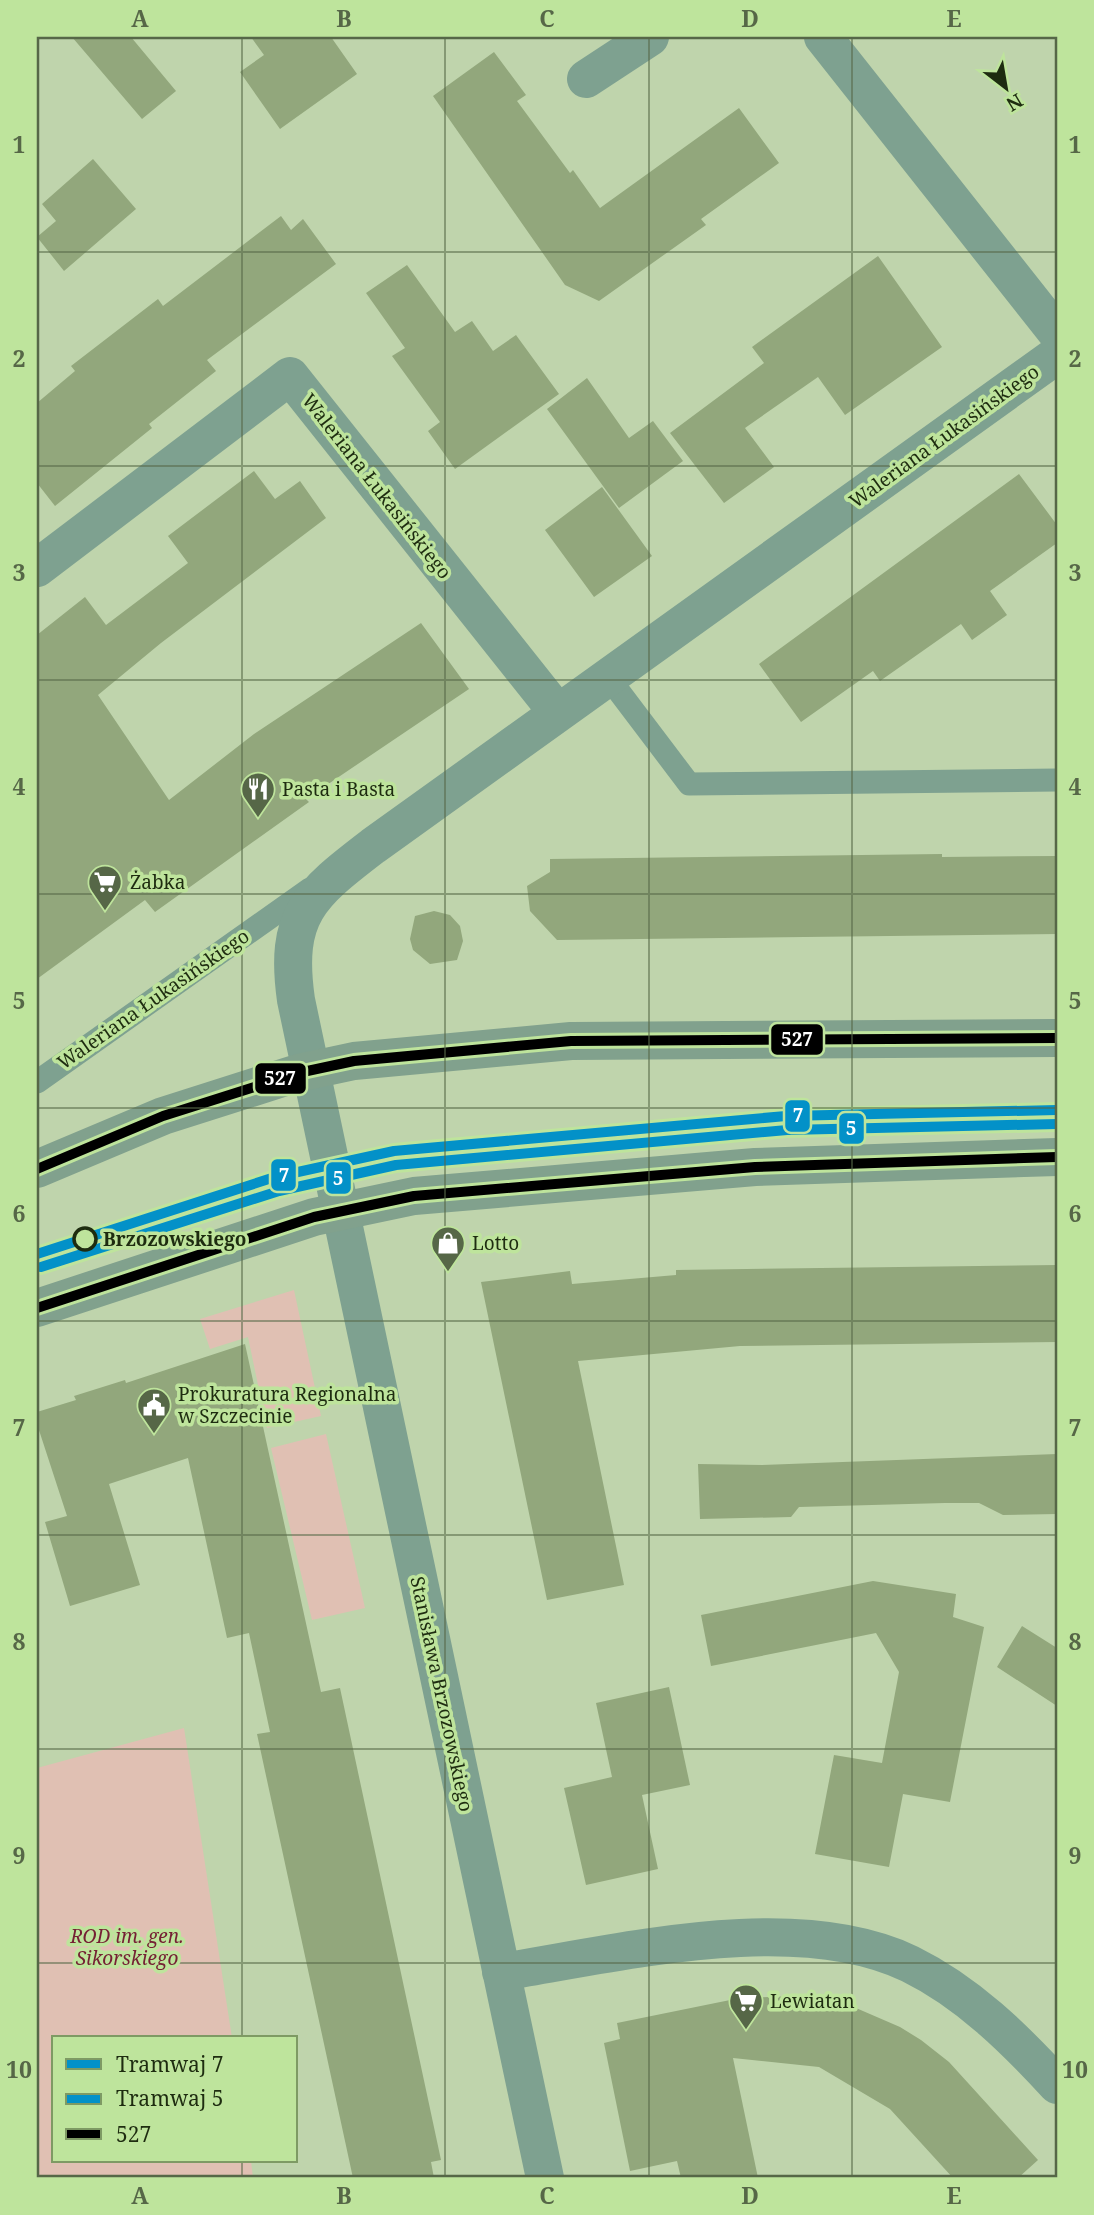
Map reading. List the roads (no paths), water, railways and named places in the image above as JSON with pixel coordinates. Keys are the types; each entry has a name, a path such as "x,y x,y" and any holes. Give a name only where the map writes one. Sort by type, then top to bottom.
{"street":[{"path":"586,79 650,37"},
{"path":"824,37 1057,333"},
{"name":"Waleriana Łukasińskiego","path":"312,1070 292,974 297,926 318,891 373,846 1057,355"},
{"name":"Waleriana Łukasińskiego","path":"37,568 290,376 558,713"},
{"path":"37,1169 163,1116 312,1070 354,1061 571,1041 1057,1038"},
{"name":"Stanisława Brzozowskiego","path":"312,1070 545,2178"},
{"path":"37,1308 340,1210 438,1192 755,1167 1057,1157"},
{"path":"501,1972 704,1940 816,1940 862,1949 908,1963 950,1988 988,2016 1057,2084"}],"lane":[{"path":"608,677 689,784 1057,780"},
{"name":"Waleriana Łukasińskiego","path":"37,1082 373,846"}],"tram line":[{"name":"7","path":"37,1254 275,1177 394,1151 786,1116 1057,1110"},
{"name":"5","path":"41,1267 279,1191 396,1165 787,1130 1057,1124"}],"place":[{"name":"Pasta i Basta","path":"258,819"},
{"name":"Żabka","path":"105,912"},
{"name":"Brzozowskiego","path":"85,1239"},
{"name":"Lotto","path":"448,1273"},
{"name":"Prokuratura Regionalna w Szczecinie","path":"154,1435"},
{"name":"Lewiatan","path":"746,2031"}],"park label":[{"name":"ROD im. gen. Sikorskiego","path":"127,1947"}]}
